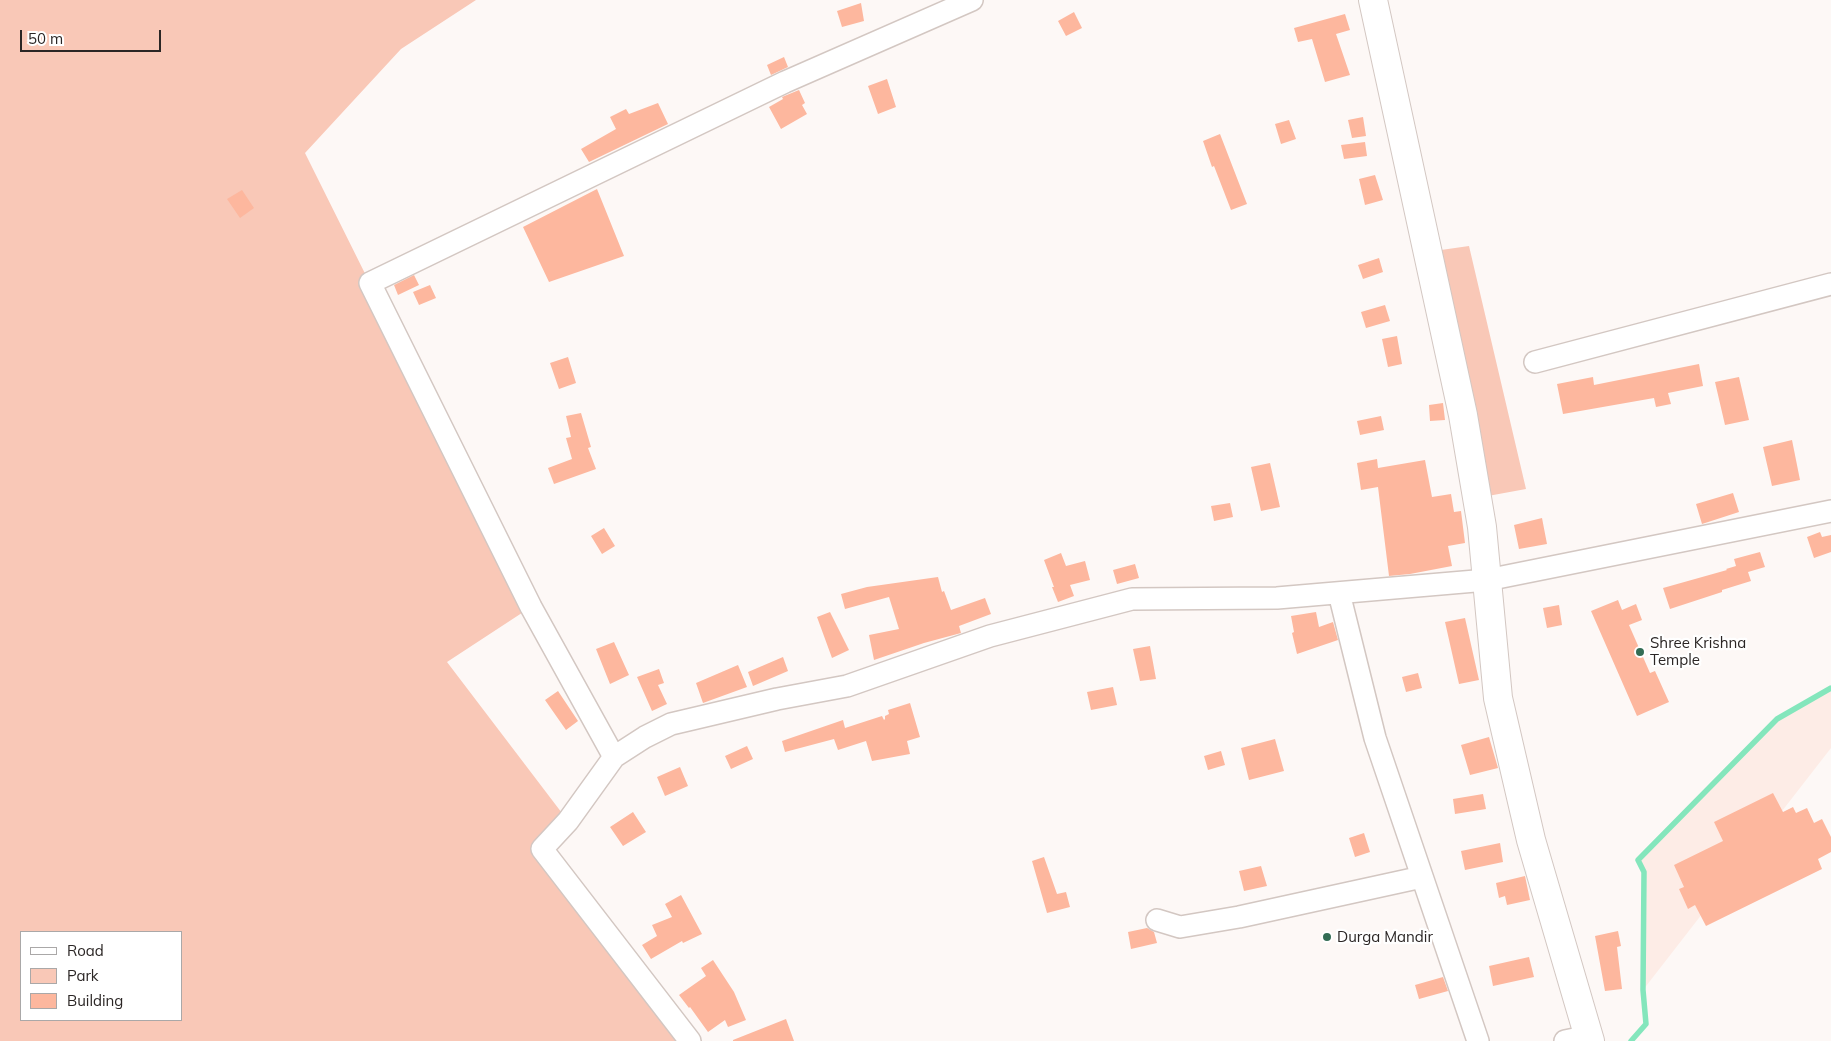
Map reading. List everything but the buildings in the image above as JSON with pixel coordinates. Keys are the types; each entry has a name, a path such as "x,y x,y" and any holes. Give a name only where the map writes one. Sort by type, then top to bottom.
{"main road":[{"path":"1373,0 1463,416 1482,528 1498,698 1531,840 1581,1039"}],"street":[{"path":"614,757 527,598 370,282 786,82 972,0"},
{"path":"1535,362 1831,284"},
{"path":"690,1041 542,849 568,821 614,757 671,724 778,699 847,686 990,636 1132,599 1277,598 1487,580 1831,511"},
{"path":"1339,593 1375,738 1478,1041"},
{"path":"1157,920 1180,927 1262,913 1422,877"}],"shaded area":[{"path":"1831,688 1831,748 1643,990 1644,872 1638,860 1777,719"}],"green space":[{"path":"0,0 476,0 401,49 305,153 531,607 447,662 568,821 542,849 690,1041 0,1041"},
{"path":"1469,246 1526,489 1477,498 1427,252"}],"waterway":[{"path":"1631,1041 1646,1024 1643,990 1644,872 1638,860 1777,719 1831,688"}],"place":[{"name":"Shree Krishna Temple","path":"1640,652"},
{"name":"Durga Mandir","path":"1327,937"}]}
